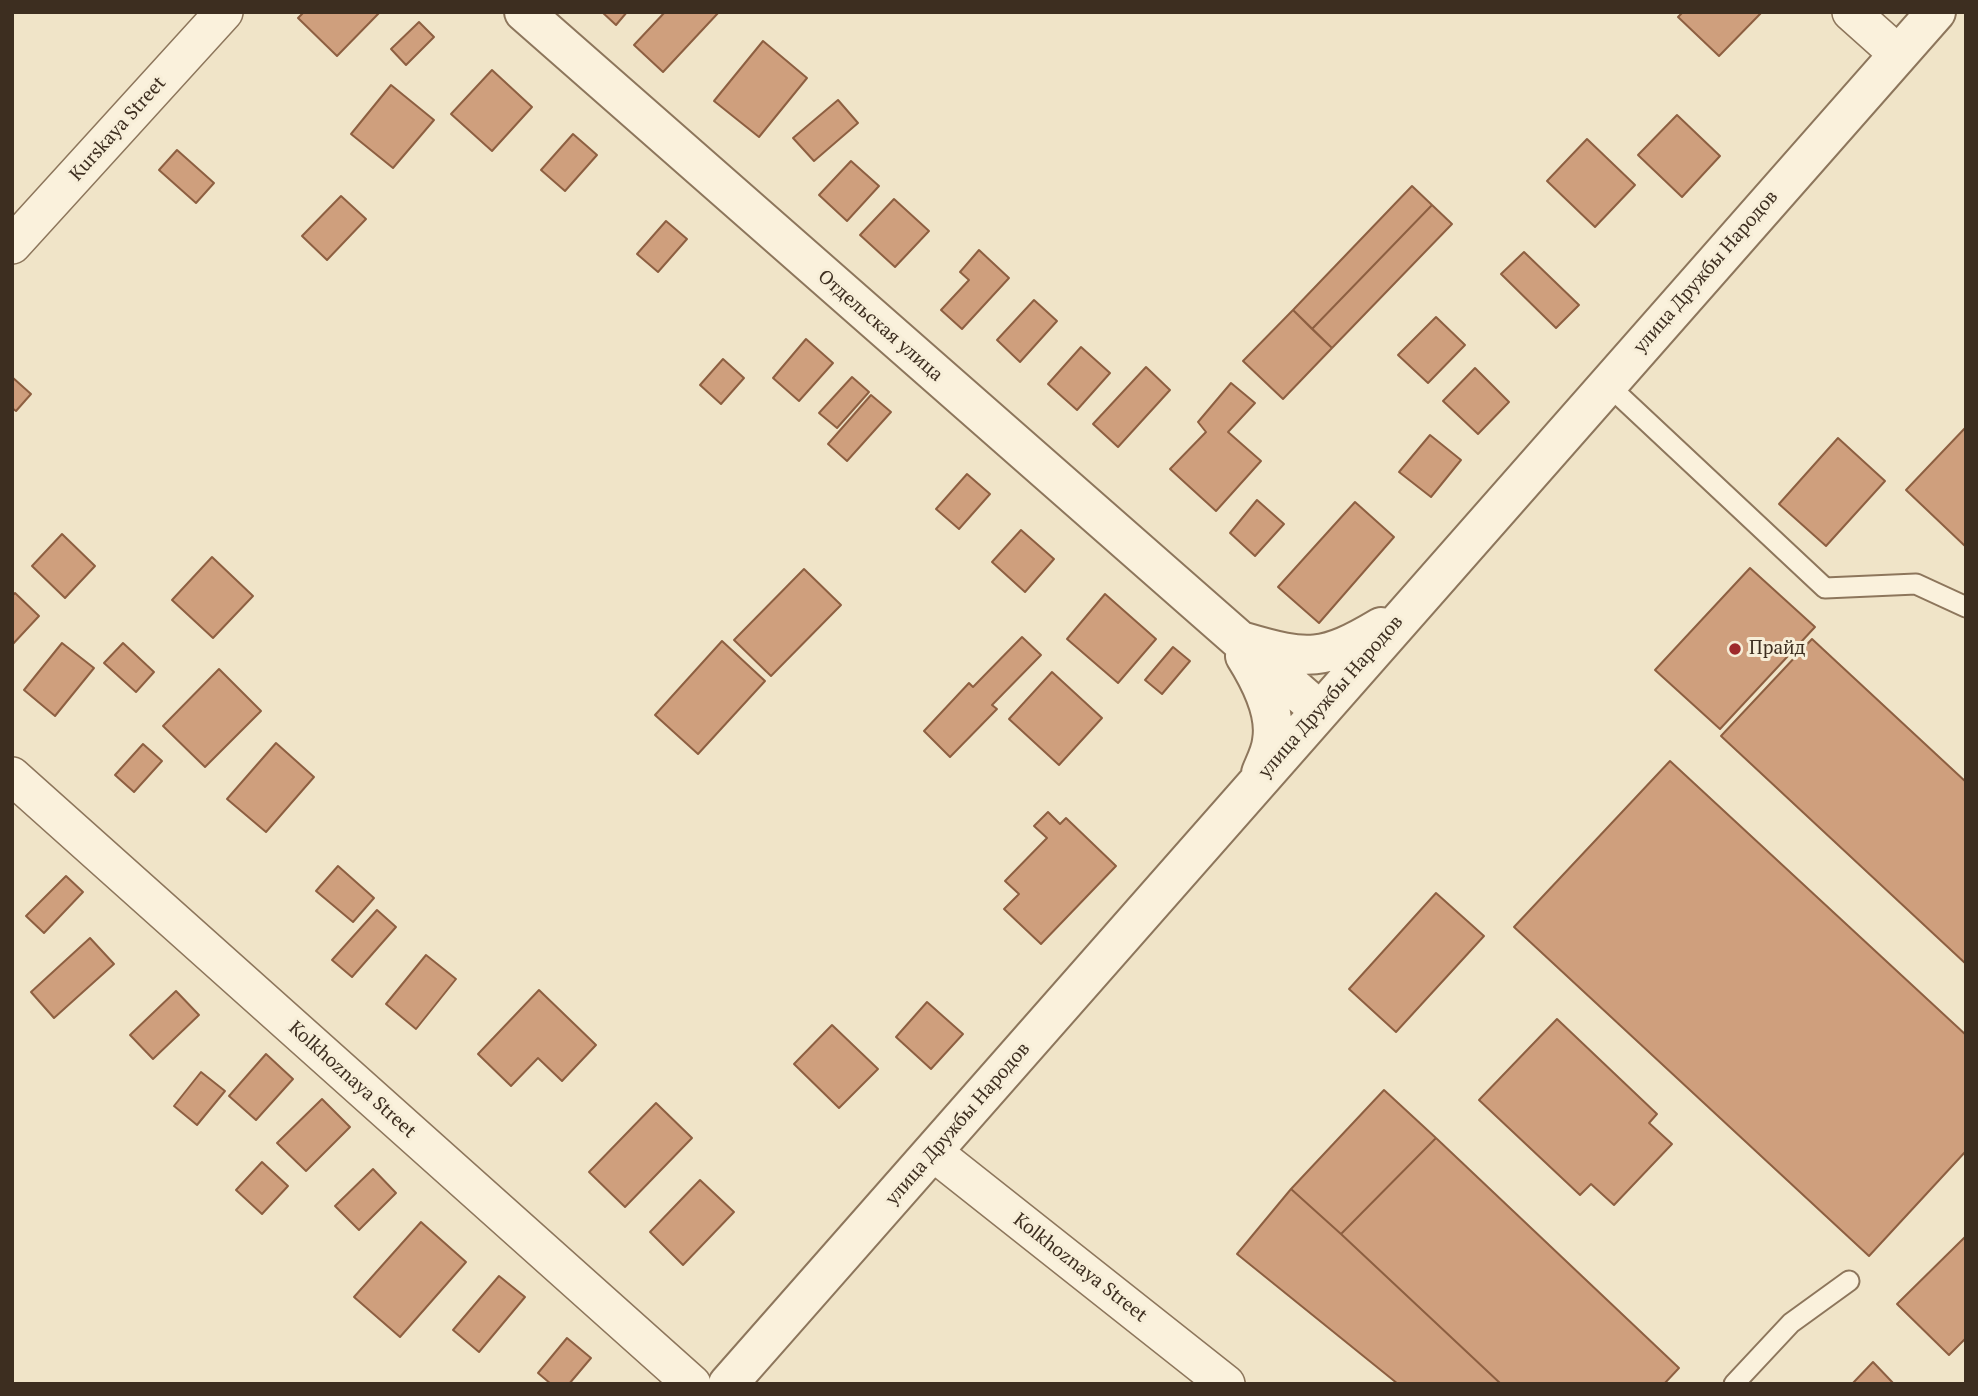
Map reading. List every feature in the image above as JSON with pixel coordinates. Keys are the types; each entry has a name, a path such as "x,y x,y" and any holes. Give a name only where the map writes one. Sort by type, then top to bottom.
{"street":[{"name":"Kurskaya Street","path":"12,245 225,12"},
{"name":"Отдельская улица","path":"524,12 1318,710"},
{"path":"1851,12 1898,54"},
{"name":"улица Дружбы Народов","path":"728,1384 1318,710 1936,12"},
{"name":"Отдельская улица","path":"1235,639 1283,654 1318,657 1353,643 1404,613"},
{"name":"Отдельская улица","path":"1235,639 1258,677 1270,711 1273,740 1259,778"},
{"name":"Kolkhoznaya Street","path":"12,776 692,1384"},
{"name":"Kolkhoznaya Street","path":"933,1152 1226,1384"}],"lane":[{"path":"1607,384 1825,588 1916,584 1966,607"},
{"path":"1734,1384 1791,1323 1849,1280"}],"building":[{"path":"304,12 380,12 337,56 298,18"},
{"path":"602,12 627,12 616,25"},
{"path":"665,12 719,12 663,72 634,45"},
{"path":"1683,12 1762,12 1719,56 1678,17"},
{"path":"419,22 434,37 406,65 391,49"},
{"path":"763,41 807,78 759,137 714,101"},
{"path":"492,70 532,107 492,151 451,114"},
{"path":"391,85 434,120 393,168 351,134"},
{"path":"838,100 858,123 814,161 793,138"},
{"path":"1677,115 1720,156 1682,197 1638,155"},
{"path":"573,134 597,155 565,191 541,170"},
{"path":"1587,139 1635,185 1595,227 1547,181"},
{"path":"177,150 214,183 196,203 159,170"},
{"path":"851,161 879,186 847,221 819,195"},
{"path":"1412,186 1432,205 1312,329 1293,310"},
{"path":"341,196 366,219 327,260 302,236"},
{"path":"894,199 929,231 895,267 860,235"},
{"path":"1432,205 1452,224 1332,348 1312,329"},
{"path":"666,221 687,239 658,272 637,254"},
{"path":"979,250 1009,278 962,329 941,310 969,280 960,272"},
{"path":"1524,252 1579,305 1556,328 1501,274"},
{"path":"1034,300 1057,321 1020,362 997,340"},
{"path":"1293,310 1332,348 1283,399 1243,361"},
{"path":"1436,317 1465,345 1428,383 1398,355"},
{"path":"806,339 833,363 799,401 773,378"},
{"path":"1081,347 1110,373 1077,410 1048,384"},
{"path":"723,359 744,378 721,404 700,385"},
{"path":"1146,367 1170,390 1118,447 1093,424"},
{"path":"1475,368 1509,402 1478,434 1443,401"},
{"path":"12,377 31,394 16,411 12,408"},
{"path":"852,377 869,392 837,428 819,413"},
{"path":"1231,383 1255,403 1228,432 1261,461 1216,511 1170,469 1206,432 1198,422"},
{"path":"871,395 891,412 847,461 828,444"},
{"path":"1966,427 1966,547 1906,490"},
{"path":"1430,435 1461,460 1431,497 1399,472"},
{"path":"1838,438 1885,481 1826,546 1779,504"},
{"path":"967,474 990,494 959,529 936,509"},
{"path":"1257,500 1284,524 1255,556 1230,533"},
{"path":"1355,502 1394,537 1319,623 1278,587"},
{"path":"1021,530 1054,559 1025,592 992,562"},
{"path":"62,534 95,566 65,598 32,566"},
{"path":"212,557 253,596 213,638 172,600"},
{"name":"Прайд","path":"1750,568 1815,627 1720,729 1655,670"},
{"path":"804,569 841,605 771,676 734,640"},
{"path":"15,593 39,616 12,645 12,596"},
{"path":"1105,594 1156,639 1118,683 1067,639"},
{"path":"1022,637 1041,655 992,705 997,709 950,757 924,731 969,683 973,687"},
{"path":"1812,639 1966,782 1966,964 1721,736"},
{"path":"722,641 765,681 698,754 655,715"},
{"path":"62,643 94,668 55,716 24,690"},
{"path":"123,643 154,672 136,692 104,663"},
{"path":"1173,647 1190,661 1162,694 1145,680"},
{"path":"219,669 261,711 205,767 163,726"},
{"path":"1052,672 1102,718 1059,765 1009,719"},
{"path":"276,743 314,777 266,832 227,799"},
{"path":"143,744 162,761 134,792 115,775"},
{"path":"1670,761 1966,1035 1966,1151 1869,1256 1514,927"},
{"path":"1048,812 1060,824 1066,818 1116,866 1041,944 1004,909 1019,894 1005,881 1047,838 1034,826"},
{"path":"338,866 374,898 353,922 316,891"},
{"path":"66,876 83,892 44,933 26,916"},
{"path":"1436,893 1484,936 1396,1032 1349,989"},
{"path":"377,910 396,927 352,977 332,960"},
{"path":"90,938 114,964 54,1018 31,992"},
{"path":"426,955 456,979 416,1029 386,1004"},
{"path":"539,990 596,1045 562,1081 538,1058 511,1086 478,1054"},
{"path":"176,991 199,1015 153,1059 130,1035"},
{"path":"927,1002 963,1034 931,1069 896,1037"},
{"path":"1557,1019 1657,1114 1649,1123 1672,1144 1614,1205 1591,1184 1580,1195 1479,1100"},
{"path":"832,1025 878,1069 839,1108 794,1064"},
{"path":"266,1054 293,1079 256,1120 229,1096"},
{"path":"201,1072 225,1091 197,1125 174,1106"},
{"path":"1384,1090 1436,1138 1341,1234 1291,1189"},
{"path":"322,1099 350,1127 306,1171 277,1143"},
{"path":"656,1103 692,1138 625,1207 589,1172"},
{"path":"1436,1138 1679,1368 1664,1384 1501,1384 1341,1234"},
{"path":"262,1162 288,1186 262,1214 236,1190"},
{"path":"373,1169 396,1193 359,1230 335,1206"},
{"path":"700,1180 734,1212 683,1265 650,1232"},
{"path":"1291,1189 1501,1384 1398,1384 1237,1254"},
{"path":"421,1222 466,1262 400,1337 354,1297"},
{"path":"1966,1236 1966,1338 1949,1355 1897,1304"},
{"path":"499,1276 525,1297 479,1352 453,1330"},
{"path":"567,1338 591,1358 569,1384 551,1384 538,1373"},
{"path":"1873,1362 1894,1384 1852,1384"}],"place":[{"name":"Прайд","path":"1735,649"}]}
